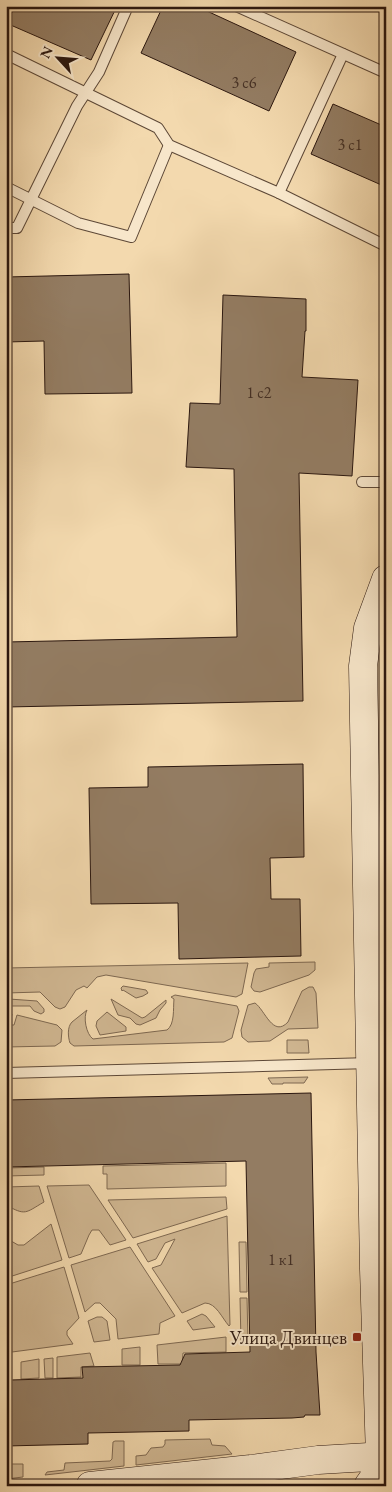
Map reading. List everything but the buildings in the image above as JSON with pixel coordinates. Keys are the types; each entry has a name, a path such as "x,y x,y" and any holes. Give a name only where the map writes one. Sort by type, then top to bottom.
{"street":[{"path":"368,1486 374,1479 383,1456 380,1269 371,1063 363,666 386,579"},
{"path":"90,1486 318,1460 383,1456"}],"lane":[{"path":"6,228 17,228 77,106 99,72 128,6"},
{"path":"236,6 386,73"},
{"path":"6,54 158,128 169,145 279,193 386,246"},
{"path":"279,193 343,54"},
{"path":"6,187 78,223 131,237 169,145"},
{"path":"362,482 386,482"},
{"path":"6,1073 371,1063"}],"path":[{"path":"380,6 386,9"}],"shaded area":[{"path":"315,962 315,970 309,975 260,992 254,991 251,987 256,969 269,967 269,963"},
{"path":"248,963 242,994 236,997 106,975 97,977 87,988 84,986 76,990 65,1007 60,1009 55,1007 40,992 6,993 6,968"},
{"path":"123,986 146,990 148,993 136,998 122,991 121,988"},
{"path":"313,987 316,993 318,1028 288,1029 270,1041 248,1042 242,1037 241,1030 248,1005 255,1003 274,1025 278,1027 283,1026 288,1022 302,991"},
{"path":"175,995 237,1006 239,1011 232,1038 224,1042 74,1046 70,1043 68,1032 70,1024 87,1010 85,1017 86,1025 93,1039 167,1030 170,1027 173,1016 174,999 171,997"},
{"path":"9,999 37,1001 44,1009 44,1012 41,1014 34,1011 30,1006 9,1006 6,1002"},
{"path":"111,999 142,1018 166,1000 166,1003 156,1018 140,1025 130,1018 118,1015"},
{"path":"6,1012 12,1014 10,1025 14,1025 17,1015 57,1025 62,1030 61,1042 55,1046 6,1047"},
{"path":"107,1012 126,1027 126,1031 100,1035 96,1026 97,1021"},
{"path":"287,1040 308,1040 309,1053 287,1053"},
{"path":"308,1077 304,1083 283,1084 272,1084 268,1078"},
{"path":"226,1163 226,1186 107,1189 107,1174 103,1174 103,1166"},
{"path":"44,1167 44,1175 6,1176 6,1168"},
{"path":"89,1185 126,1240 110,1245 99,1230 92,1230 81,1254 69,1258 47,1186"},
{"path":"39,1186 44,1202 33,1209 22,1212 6,1205 6,1187"},
{"path":"226,1197 227,1209 133,1238 108,1200"},
{"path":"227,1216 229,1326 216,1308 209,1304 205,1303 182,1313 152,1268 161,1265 175,1239 165,1243 156,1259 148,1262 137,1244"},
{"path":"51,1224 62,1260 6,1278 6,1238 18,1245 24,1245"},
{"path":"239,1242 246,1242 247,1292 240,1292"},
{"path":"130,1247 175,1316 160,1323 159,1334 118,1339 116,1319 100,1303 95,1303 85,1312 71,1265"},
{"path":"64,1267 79,1318 67,1331 67,1335 73,1344 12,1352 9,1334 6,1330 6,1285"},
{"path":"240,1298 247,1298 248,1342 241,1343"},
{"path":"202,1314 215,1327 193,1330 187,1321"},
{"path":"102,1317 107,1321 110,1340 94,1342 88,1321"},
{"path":"226,1337 226,1352 183,1353 182,1364 158,1364 157,1345"},
{"path":"140,1347 140,1365 122,1365 122,1349"},
{"path":"90,1353 94,1366 81,1367 81,1377 57,1378 57,1357"},
{"path":"53,1358 53,1378 45,1378 44,1359"},
{"path":"39,1359 39,1378 21,1379 21,1362"},
{"path":"210,1439 212,1445 225,1446 232,1454 136,1465 136,1456 146,1455 151,1448 163,1447 165,1440"},
{"path":"124,1441 124,1466 45,1475 47,1472 64,1470 65,1463 110,1461 112,1459 113,1442"},
{"path":"6,1464 23,1464 23,1477 6,1479"}],"place":[{"name":"Улица Двинцев","path":"357,1337"}]}
